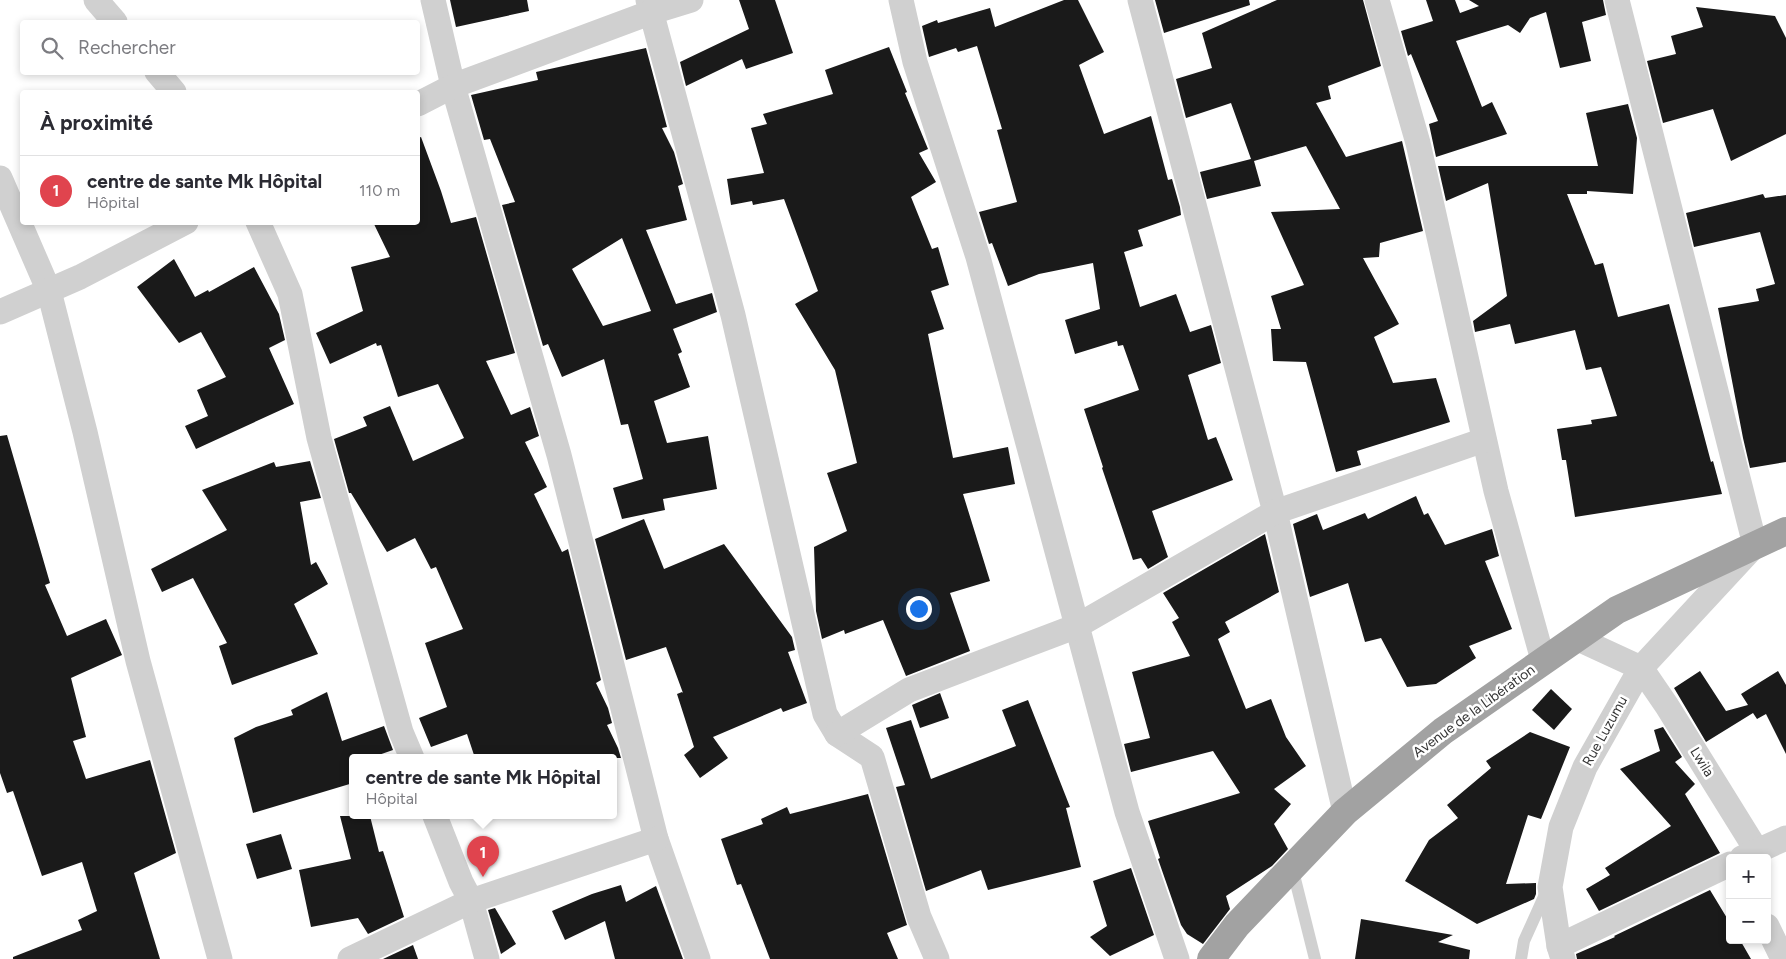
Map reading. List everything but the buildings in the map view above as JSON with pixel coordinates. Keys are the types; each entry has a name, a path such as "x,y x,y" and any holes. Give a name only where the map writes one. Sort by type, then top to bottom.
{"highway":[{"name":"Avenue de la Libération","path":"1211,959 1236,925 1345,812 1443,731 1617,610 1786,531"}],"street":[{"path":"96,0 113,20"},
{"path":"433,0 453,86 559,455 656,839 698,959"},
{"path":"420,103 453,86 650,6 691,0"},
{"path":"901,0 915,62 978,257 1127,812 1177,959"},
{"path":"1140,0 1275,512 1345,812"},
{"path":"1377,0 1418,143 1496,491 1543,660"},
{"path":"1617,0 1755,545"},
{"path":"650,6 733,315 825,714 837,734 872,757 919,917 937,959"},
{"path":"160,75 172,90"},
{"path":"0,178 20,224"},
{"path":"20,225 49,291 85,432 138,662 220,959"},
{"path":"0,312 80,278 180,225"},
{"path":"259,225 290,294 319,438 401,732 410,754"},
{"path":"837,734 909,690 1077,626 1275,512 1484,440"},
{"name":"Rue Luzumu","path":"1561,953 1550,887 1561,827 1585,767 1641,668 1755,545"},
{"path":"1576,638 1641,668"},
{"name":"Lwila","path":"1641,668 1668,706 1751,854"},
{"path":"436,819 461,882 471,901 487,959"},
{"path":"1754,854 1786,838"},
{"path":"350,959 471,901 656,839"},
{"path":"1561,953 1726,866"},
{"path":"1771,934 1783,959"}],"lane":[{"path":"1292,867 1315,959"},
{"path":"1521,959 1524,941 1552,879"}],"place":[{"name":"centre de sante Mk Hôpital","path":"483,877"}]}
